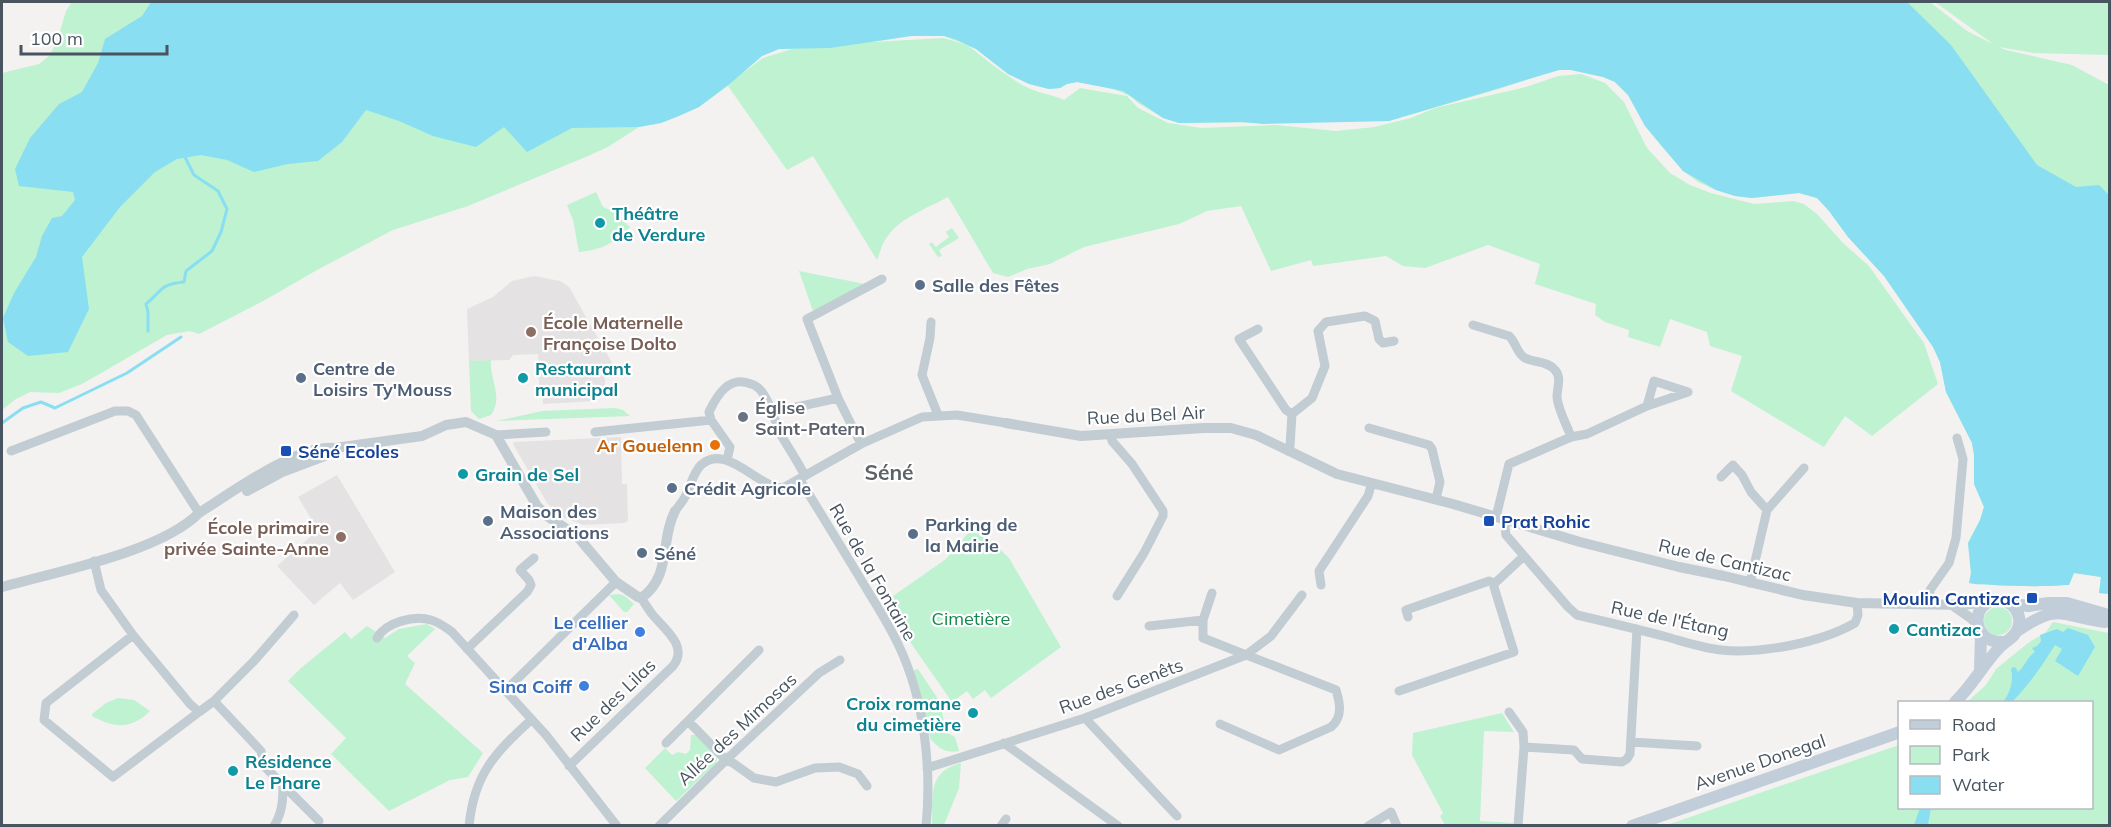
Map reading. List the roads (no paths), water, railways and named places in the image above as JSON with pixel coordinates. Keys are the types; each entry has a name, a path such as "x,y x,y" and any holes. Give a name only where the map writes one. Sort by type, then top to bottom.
{"main road":[{"path":"1956,701 1965,693 1980,670 2004,642 2039,617 2052,613 2068,613 2105,622 2109,619 2105,614 2067,603 2028,606 1993,601 1985,605 1977,619 1980,631 1980,670"},
{"path":"2008,603 2018,612 2017,631"},
{"path":"1980,631 1987,640 2004,642"},
{"name":"Avenue Donegal","path":"1632,825 1898,732"}],"street":[{"path":"861,444 838,398 807,319 882,279"},
{"path":"1288,451 1292,414 1312,399 1325,366 1318,331 1326,322 1365,316 1376,321 1379,339 1383,344 1394,342"},
{"path":"931,322 922,375 938,415"},
{"path":"1473,325 1509,336 1514,340 1521,355 1555,369 1559,379 1557,398 1571,437"},
{"path":"1258,329 1239,339 1286,410 1292,414"},
{"name":"Rue de la Fontaine","path":"711,420 709,412 725,388 738,381 753,385 762,392 774,412 782,435 803,478 883,615 900,648 916,694 927,768 926,825"},
{"path":"774,412 838,398"},
{"path":"1500,518 1509,464 1571,437 1587,434 1647,406"},
{"path":"11,451 115,411 128,411 136,415 196,517 202,519 310,455"},
{"name":"Rue du Bel Air","path":"727,460 775,488 788,487 861,444 906,423 922,417 938,415 957,415 1067,434 1110,435 1231,428 1256,435 1326,470 1500,518"},
{"path":"496,435 537,506 547,516 577,536 616,582 641,598 660,577 670,522 695,472 702,464 713,459 727,460 730,447 711,420 595,432"},
{"path":"2,586 94,561 155,541 275,466 310,455 330,454 335,448 422,436 446,425 466,422 496,435 546,432"},
{"path":"1369,428 1429,445 1440,482 1436,499"},
{"path":"1110,435 1163,511 1163,516 1144,553 1117,596"},
{"path":"1929,603 1930,590 1948,563 1956,538 1963,459 1957,438"},
{"path":"282,472 285,466 310,455"},
{"path":"1721,477 1733,465 1742,475 1751,492 1767,510"},
{"path":"1750,583 1767,510 1804,468"},
{"path":"1322,585 1319,571 1368,496 1372,483"},
{"name":"Rue de l'Étang","path":"1500,518 1506,535 1577,615 1721,650 1778,647 1844,629 1855,623 1857,603"},
{"name":"Rue de Cantizac","path":"1500,518 1580,542 1803,596 1857,603 1952,605 1993,601"},
{"path":"1399,691 1514,652 1494,587 1495,583 1524,556"},
{"path":"467,649 528,592 531,585 520,570 534,558"},
{"path":"94,561 101,590 133,635 199,712"},
{"path":"1408,617 1406,610 1489,581 1495,583"},
{"path":"505,691 616,582"},
{"path":"1212,593 1203,620 1203,638 1336,690 1341,706 1335,724 1331,727 1279,750 1220,724"},
{"name":"Rue des Genêts","path":"927,768 1086,718 1246,655 1272,636 1302,595"},
{"name":"Rue des Lilas","path":"569,766 673,666 678,658 678,645 641,598"},
{"path":"1952,605 1972,619 1980,631"},
{"path":"133,635 46,702 44,720 113,777 214,701 254,661 294,615"},
{"path":"377,638 390,626 406,620 424,618 443,626 467,649 531,720 617,825"},
{"path":"1149,626 1203,620"},
{"path":"1524,747 1574,750 1582,759 1622,762 1627,759 1631,742 1637,629"},
{"path":"666,742 759,650"},
{"name":"Allée des Mimosas","path":"659,825 819,673 840,660"},
{"path":"214,701 261,751 264,766 319,821"},
{"path":"1509,712 1523,732 1524,747 1518,825"},
{"path":"1086,718 1177,816"},
{"path":"469,825 473,796 484,771 490,761 531,720"},
{"path":"688,721 726,760 734,763 754,778 776,782 815,768 839,767 858,774 867,786"},
{"path":"1631,742 1697,746"},
{"path":"1004,743 1118,825"},
{"path":"274,825 279,817 283,801 283,786"},
{"path":"1368,825 1391,812 1396,825"}],"water":[{"path":"151,2 1907,2 1951,45 2037,165 2076,187 2099,185 2109,195 2109,594 2099,593 2101,577 2074,573 2069,585 2020,586 1969,583 1971,573 1968,543 1984,507 1974,484 1972,443 1946,392 1940,362 1933,347 1884,276 1848,237 1817,198 1799,193 1752,198 1716,190 1683,171 1645,126 1628,95 1615,82 1571,70 1559,70 1389,121 1179,123 1163,118 1123,91 1077,82 1049,89 1029,84 1008,74 976,49 957,40 944,36 911,36 830,48 779,49 762,56 699,107 679,116 661,123 639,127 572,128 527,152 504,127 476,147 433,136 366,110 342,142 318,161 288,164 254,172 227,160 201,155 177,159 155,172 120,207 82,257 89,309 68,352 28,356 8,342 3,318 14,293 36,257 42,236 52,218 62,216 75,200 73,192 19,186 15,169 30,138 59,104 82,92 98,63 105,39 142,16"},
{"path":"2068,628 2088,635 2095,647 2078,676 2055,661 2062,649 2055,645 2018,696 2013,701 2004,701 2011,687 2011,669 2016,668 2018,672 2020,670 2035,652 2032,648 2041,641 2040,635 2057,629 2063,632"},
{"path":"1920,809 1931,809 1928,825 1914,825"}],"waterway":[{"path":"148,331 146,304 162,288 184,282 186,271 212,251 221,232 227,209 218,191 194,175 184,155"},
{"path":"2,423 23,408 41,402 55,408 127,373 181,337"}],"place":[{"name":"Théâtre de Verdure","path":"600,223"},
{"name":"Salle des Fêtes","path":"920,285"},
{"name":"École Maternelle Françoise Dolto","path":"531,332"},
{"name":"Centre de Loisirs Ty'Mouss","path":"301,378"},
{"name":"Restaurant municipal","path":"523,378"},
{"name":"Église Saint-Patern","path":"743,417"},
{"name":"Ar Gouelenn","path":"715,445"},
{"name":"Séné Ecoles","path":"286,451"},
{"name":"Grain de Sel","path":"463,474"},
{"name":"Crédit Agricole","path":"672,488"},
{"name":"Maison des Associations","path":"488,521"},
{"name":"Prat Rohic","path":"1489,521"},
{"name":"Parking de la Mairie","path":"913,534"},
{"name":"École primaire privée Sainte-Anne","path":"341,537"},
{"name":"Séné","path":"642,553"},
{"name":"Moulin Cantizac","path":"2032,598"},
{"name":"Cantizac","path":"1894,629"},
{"name":"Le cellier d'Alba","path":"640,632"},
{"name":"Sina Coiff","path":"584,686"},
{"name":"Croix romane du cimetière","path":"973,713"},
{"name":"Résidence Le Phare","path":"233,771"}],"district":[{"name":"Séné","path":"889,472"}],"park label":[{"name":"Cimetière","path":"971,618"}]}
